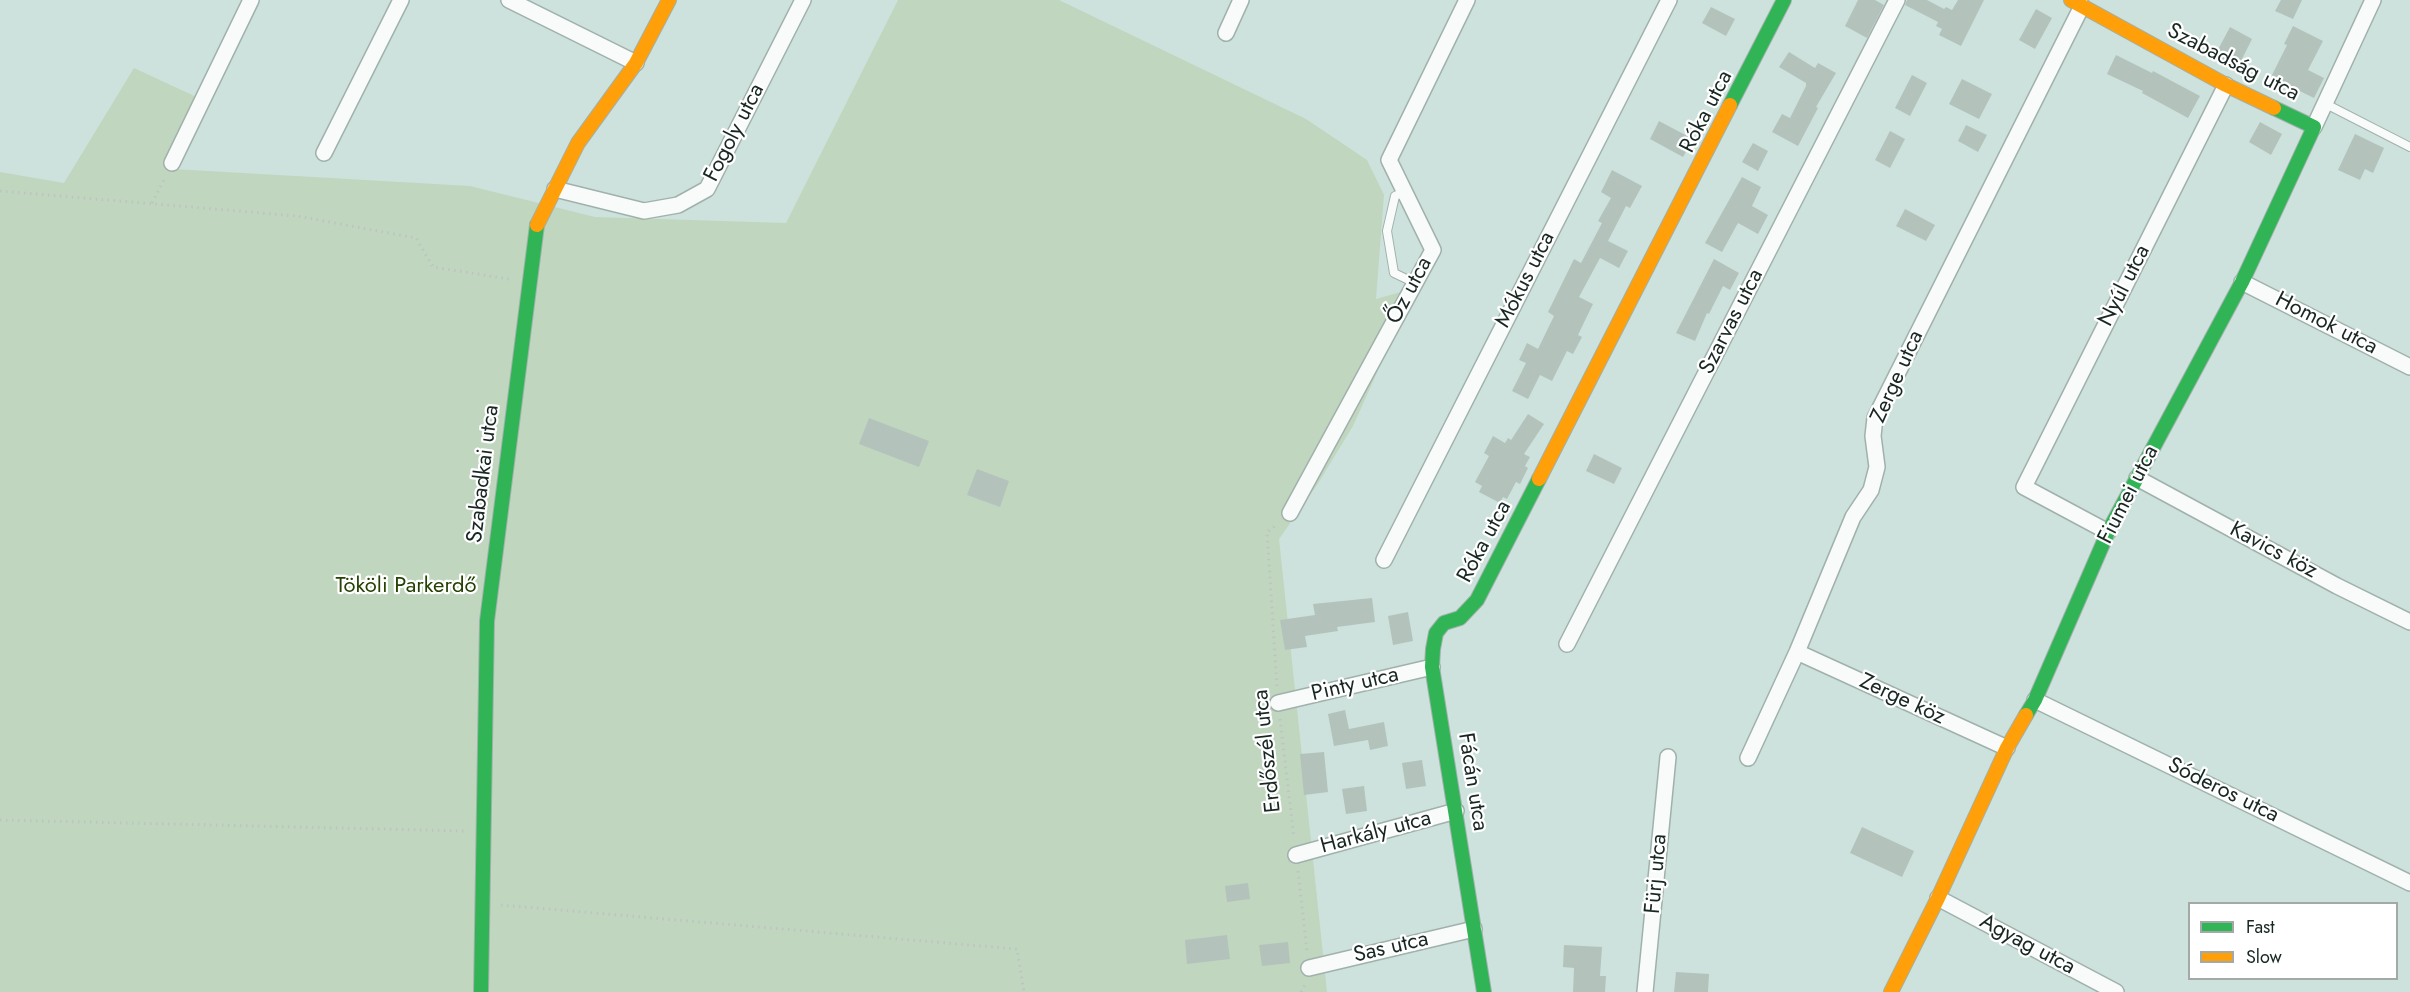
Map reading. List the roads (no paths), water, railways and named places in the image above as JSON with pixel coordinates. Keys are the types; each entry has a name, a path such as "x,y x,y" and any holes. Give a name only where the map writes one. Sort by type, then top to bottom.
{"street":[{"path":"172,163 251,0"},
{"path":"324,153 401,0"},
{"path":"509,0 636,63"},
{"name":"Szabadkai utca","path":"481,992 487,621 536,226 578,143 636,63 669,0"},
{"name":"Fogoly utca","path":"555,189 644,211 678,205 707,189 803,0"},
{"path":"1226,33 1241,0"},
{"name":"Őz utca","path":"1290,513 1433,250 1389,160 1467,0"},
{"name":"Mókus utca","path":"1384,560 1669,0"},
{"name":"Róka utca","path":"1477,600 1480,601 1786,0"},
{"name":"Szarvas utca","path":"1567,644 1896,0"},
{"name":"Fiumei utca","path":"1891,992 1938,898 2007,748 2035,700 2108,532 2242,282 2373,0"},
{"name":"Szabadság utca","path":"2077,3 2226,85 2314,127"},
{"name":"Zerge utca","path":"1749,759 1797,652 1853,517 1871,490 1877,467 1873,436 1875,418 2077,3"},
{"name":"Nyúl utca","path":"2108,532 2024,488 2226,85"},
{"name":"Homok utca","path":"2242,282 2410,366"},
{"name":"Kavics köz","path":"2137,478 2337,586 2410,622"},
{"name":"Fácán utca","path":"1477,600 1460,618 1444,623 1436,633 1432,667 1484,992"},
{"name":"Zerge köz","path":"1797,652 2007,748"},
{"name":"Pinty utca","path":"1278,703 1432,667"},
{"name":"Sóderos utca","path":"2035,700 2410,883"},
{"name":"Fürj utca","path":"1645,992 1668,757"},
{"name":"Harkály utca","path":"1296,855 1456,811"},
{"name":"Agyag utca","path":"1938,898 2116,992"},
{"name":"Sas utca","path":"1309,968 1474,929"}],"lane":[{"path":"2325,103 2410,147"},
{"path":"1404,192 1395,196 1387,231 1394,273 1415,283"}],"park label":[{"name":"Tököli Parkerdő","path":"406,587"}]}
